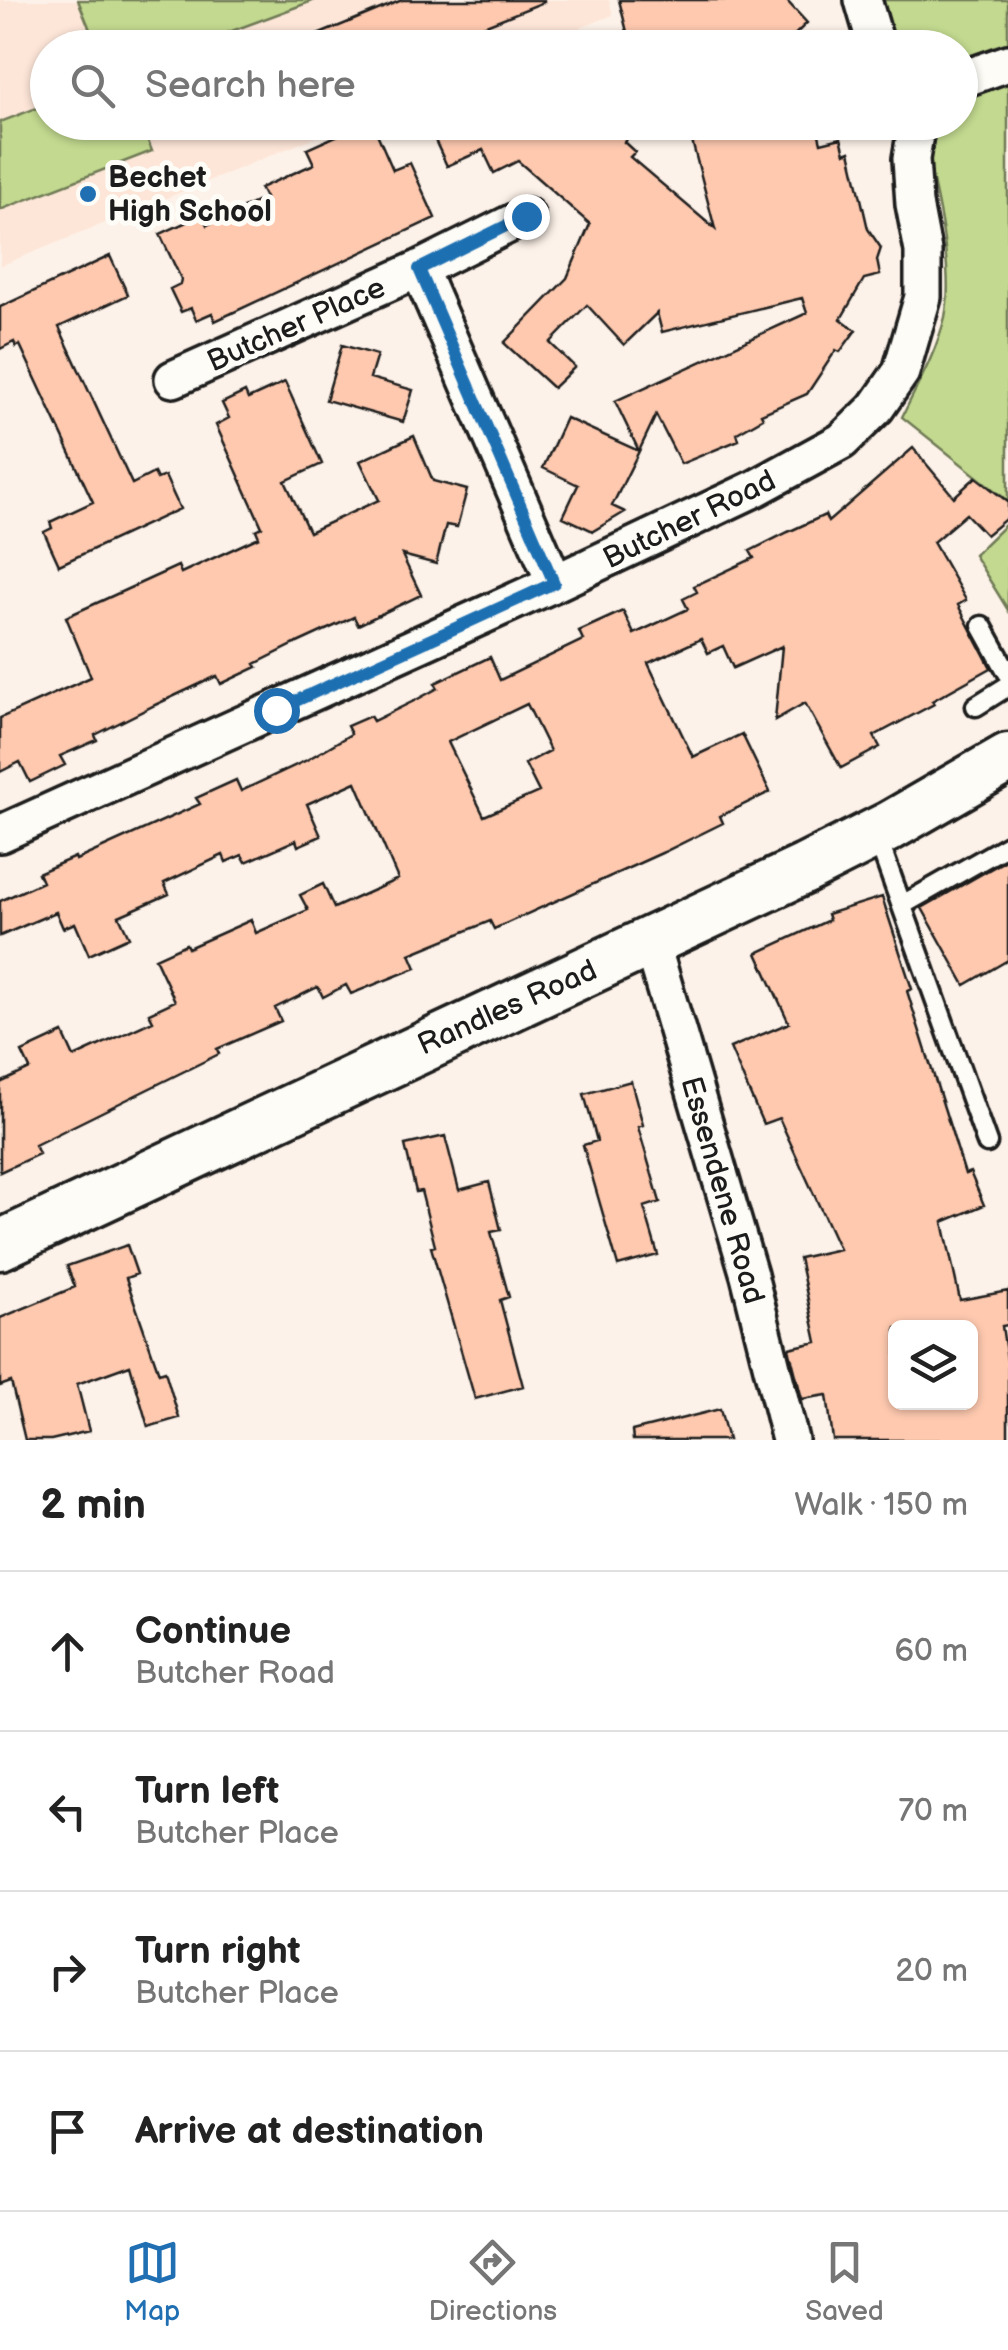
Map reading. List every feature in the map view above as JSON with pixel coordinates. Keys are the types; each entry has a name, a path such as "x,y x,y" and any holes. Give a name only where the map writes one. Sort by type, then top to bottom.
{"street":[{"path":"863,0 872,30"},
{"path":"978,73 1008,62"},
{"name":"Butcher Road","path":"0,834 554,583 756,488 842,441 876,408 901,372 923,298 922,251 914,204 915,140"},
{"name":"Butcher Place","path":"172,380 419,269 526,216"},
{"name":"Butcher Place","path":"419,269 554,583"},
{"name":"Randles Road","path":"0,1245 379,1065 651,942 876,833 1008,758"},
{"name":"Essendene Road","path":"651,942 749,1275 790,1440"}],"lane":[{"path":"982,626 1008,673"},
{"path":"976,706 1008,686"},
{"path":"876,833 987,1143"},
{"path":"904,904 1008,844"}],"shaded area":[{"name":"Bechet High School","path":"0,0 609,0 613,15 576,30 30,30 30,140 308,140 0,266"}],"green space":[{"path":"78,0 315,0 235,30 90,30"},
{"path":"877,0 1008,0 1008,501 902,417 937,343 948,296 941,220 924,140 978,140 978,30 885,30"},
{"path":"30,111 30,140 148,140 152,151 0,210 0,122"},
{"path":"1008,522 1008,610 974,555"}],"building":[{"path":"402,0 544,0 473,30 330,30"},
{"path":"619,0 786,0 807,23 800,30 626,30"},
{"path":"327,140 380,140 393,170 410,163 435,218 215,321 212,313 196,320 191,308 181,312 170,289 180,284 181,279 160,234 202,215 207,225 265,198 260,188 314,164 307,149"},
{"path":"435,140 626,140 635,152 630,157 715,229 692,140 821,143 842,140 845,153 850,151 868,229 881,248 877,260 880,275 864,279 841,319 856,330 840,352 836,350 807,394 761,414 763,418 737,433 739,440 681,464 656,415 639,451 615,401 807,313 802,298 662,332 657,313 624,345 587,305 550,343 575,367 553,388 504,343 567,278 590,224 518,161 494,173 483,150 447,166"},
{"path":"110,256 128,295 59,327 132,484 154,473 157,479 165,476 180,509 59,565 44,532 52,528 50,522 93,502 20,345 16,347 14,342 0,349 0,307"},
{"path":"342,345 377,355 370,378 413,390 403,422 326,400"},
{"path":"285,382 322,464 285,481 309,532 379,500 360,461 414,436 433,481 467,490 457,527 446,525 436,564 402,555 421,595 358,625 354,617 221,684 217,676 155,705 95,735 97,740 60,756 65,765 30,782 20,762 0,772 0,718 91,677 66,617 178,566 181,573 259,537 256,530 262,527 216,425 229,418 222,403 245,392 248,399"},
{"path":"566,418 639,451 612,506 625,512 593,531 563,517 578,485 543,468"},
{"path":"913,448 954,497 976,477 1008,502 1008,517 986,535 966,514 933,542 966,600 958,605 991,668 874,736 880,747 841,768 805,703 775,720 782,646 733,668 723,646 708,653 701,639 648,663 693,757 742,734 770,792 720,816 723,823 494,929 490,921 410,954 416,968 351,994 346,985 323,997 318,987 275,1008 281,1021 217,1049 219,1054 35,1145 39,1154 0,1172 0,1083 30,1069 22,1052 63,1033 74,1057 153,1021 149,1013 175,1001 155,958 251,920 256,933 308,910 300,895 323,884 334,908 398,879 356,782 307,804 321,836 298,846 296,840 246,862 242,855 226,862 223,855 164,883 169,894 119,916 129,937 89,955 75,923 63,928 56,912 0,936 0,901 42,882 38,873 200,804 196,798 236,780 241,791 305,761 351,734 347,726 370,716 373,721 438,688 435,683 490,657 500,680 583,640 579,631 623,611 634,634 688,609 683,599 697,592 694,586 754,558 750,551 825,515 828,522","holes":["527,704 550,751 525,764 539,792 484,816 448,742"]},
{"path":"1008,859 1008,960 965,985 922,908"},
{"path":"882,897 912,989 907,991 965,1174 970,1172 984,1205 943,1222 960,1300 1008,1291 1008,1325 1002,1326 1008,1366 1008,1440 833,1440 827,1395 802,1399 789,1348 817,1342 799,1258 839,1249 779,1118 763,1124 730,1048 789,1023 757,953 829,920 827,914"},
{"path":"631,1081 643,1125 638,1127 660,1202 644,1207 658,1255 618,1266 583,1145 597,1141 584,1094"},
{"path":"445,1136 459,1190 489,1182 501,1230 491,1232 509,1297 500,1300 523,1386 475,1399 431,1247 435,1246 421,1191 416,1192 405,1145"},
{"path":"127,1245 137,1274 126,1278 159,1373 165,1371 179,1418 148,1427 130,1365 77,1384 89,1431 51,1440 25,1440 11,1382 0,1386 0,1318 75,1287 67,1266"},
{"path":"720,1409 728,1440 633,1440 632,1431"}],"place":[{"name":"Bechet High School","path":"88,194"}],"route":[{"path":"276,710 554,583 419,269 526,216"}]}
